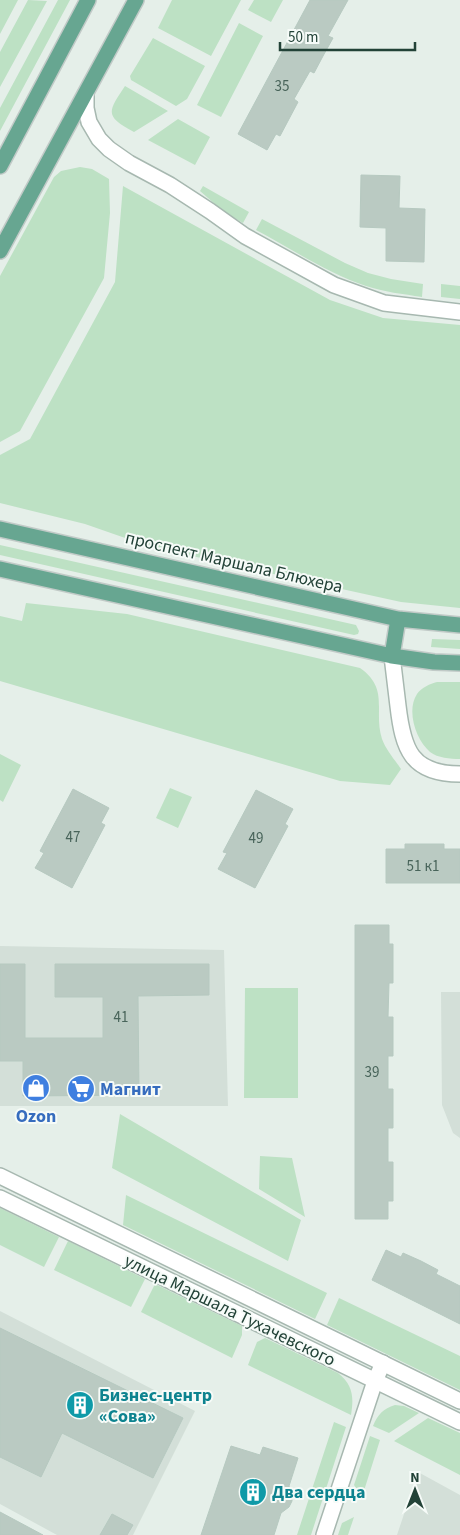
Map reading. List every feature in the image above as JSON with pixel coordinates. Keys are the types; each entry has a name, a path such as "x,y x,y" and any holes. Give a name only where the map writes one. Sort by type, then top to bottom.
{"main road":[{"path":"0,166 88,0"},
{"path":"0,251 136,0"},
{"name":"проспект Маршала Блюхера","path":"0,529 398,619 460,625"},
{"path":"0,568 392,656 434,662 460,663"},
{"path":"392,656 398,619"}],"street":[{"path":"86,93 86,108 89,122 99,139 109,150 178,190 245,236 334,285 384,303 460,312"},
{"path":"392,656 402,734 410,752 419,763 429,769 447,774 460,774"},
{"name":"улица Маршала Тухачевского","path":"0,1176 460,1400"},
{"name":"улица Маршала Тухачевского","path":"0,1198 460,1422"},
{"path":"324,1535 375,1381 383,1363"}],"shaded area":[{"path":"0,946 224,950 228,1106 0,1106"},
{"path":"441,992 460,992 460,1138 453,1133 442,1105"},
{"path":"0,1311 195,1411 133,1535 57,1535 0,1504"},
{"path":"418,1472 460,1495 460,1535 397,1535"}],"green space":[{"path":"0,0 18,0 0,34"},
{"path":"28,0 47,1 0,87 0,52"},
{"path":"58,0 70,0 0,131 0,108"},
{"path":"172,0 241,0 211,56 158,28"},
{"path":"254,0 283,0 271,22 248,10"},
{"path":"239,23 263,36 221,117 197,105"},
{"path":"153,38 205,66 187,99 176,106 131,80 130,76"},
{"path":"125,86 168,111 134,132 125,127 114,118 112,108"},
{"path":"178,119 210,137 195,165 148,140"},
{"path":"80,167 92,169 109,179 110,213 104,278 20,431 0,442 0,276 54,177 61,171"},
{"path":"123,186 330,300 383,318 460,325 460,608 401,602 151,547 85,524 0,503 0,455 30,439 115,282"},
{"path":"203,186 249,212 243,223 224,212 200,191"},
{"path":"262,219 345,263 368,273 423,284 422,297 373,288 338,275 256,230"},
{"path":"441,284 460,286 460,299 441,297"},
{"path":"0,545 356,625 359,631 358,634 354,635 0,555"},
{"path":"26,603 127,614 360,668 375,684 378,692 382,739 401,769 390,785 340,781 0,681 0,616 22,621"},
{"path":"432,639 460,640 460,649 431,647"},
{"path":"437,682 460,682 460,759 440,757 430,752 425,747 414,725 412,709 417,694 429,685"},
{"path":"0,754 21,765 3,802 0,800"},
{"path":"170,788 192,797 178,828 156,818"},
{"path":"245,988 298,988 298,1098 244,1098"},
{"path":"120,1114 301,1220 288,1261 112,1168"},
{"path":"260,1156 292,1158 305,1217 259,1189"},
{"path":"126,1195 327,1293 315,1319 123,1225"},
{"path":"0,1208 59,1237 44,1267 0,1245"},
{"path":"68,1241 145,1279 131,1307 54,1270"},
{"path":"155,1284 242,1326 242,1335 232,1358 141,1312"},
{"path":"339,1298 460,1356 460,1390 327,1325"},
{"path":"265,1338 338,1373 347,1382 351,1392 351,1415 248,1365 257,1342"},
{"path":"395,1405 404,1406 419,1413 389,1433 373,1426 381,1412"},
{"path":"428,1418 460,1433 460,1475 394,1441"},
{"path":"334,1422 346,1427 311,1535 297,1535"},
{"path":"370,1436 380,1440 362,1497 354,1485"},
{"path":"354,1517 348,1535 338,1535 342,1523"}],"building":[{"path":"310,0 348,0 328,36 333,38 314,73 310,71 294,99 298,102 280,136 276,134 267,150 238,134"},
{"path":"361,175 400,176 399,208 425,209 424,262 386,261 386,228 360,227"},
{"path":"73,789 109,808 101,823 105,825 72,888 35,868 44,853 40,851"},
{"path":"256,790 293,809 285,824 288,826 255,888 218,869 227,853 223,852"},
{"path":"405,844 444,844 444,849 460,849 460,883 386,883 386,849 405,849"},
{"path":"355,925 389,925 389,944 393,944 393,983 389,983 388,1017 393,1017 393,1056 388,1056 388,1089 393,1089 393,1128 388,1128 388,1162 393,1162 393,1201 388,1201 388,1219 355,1219"},
{"path":"0,964 25,964 25,1038 103,1038 103,997 55,997 55,964 209,964 209,995 138,996 139,1095 23,1096 23,1061 0,1061"},
{"path":"386,1250 401,1257 403,1253 421,1261 438,1270 436,1274 460,1286 460,1324 372,1280"},
{"name":"Бизнес-центр «Сова»","path":"0,1328 183,1418 153,1478 62,1433 41,1477 0,1457"},
{"name":"Два сердца","path":"231,1446 260,1455 263,1447 298,1458 289,1486 292,1501 289,1507 281,1513 274,1535 201,1535"},
{"path":"0,1512 43,1535 0,1535"},
{"path":"112,1514 133,1525 127,1535 100,1535"}],"place":[{"name":"Ozon","path":"36,1088"},
{"name":"Магнит","path":"81,1089"},
{"name":"Бизнес-центр «Сова»","path":"80,1405"},
{"name":"Два сердца","path":"253,1492"}]}
